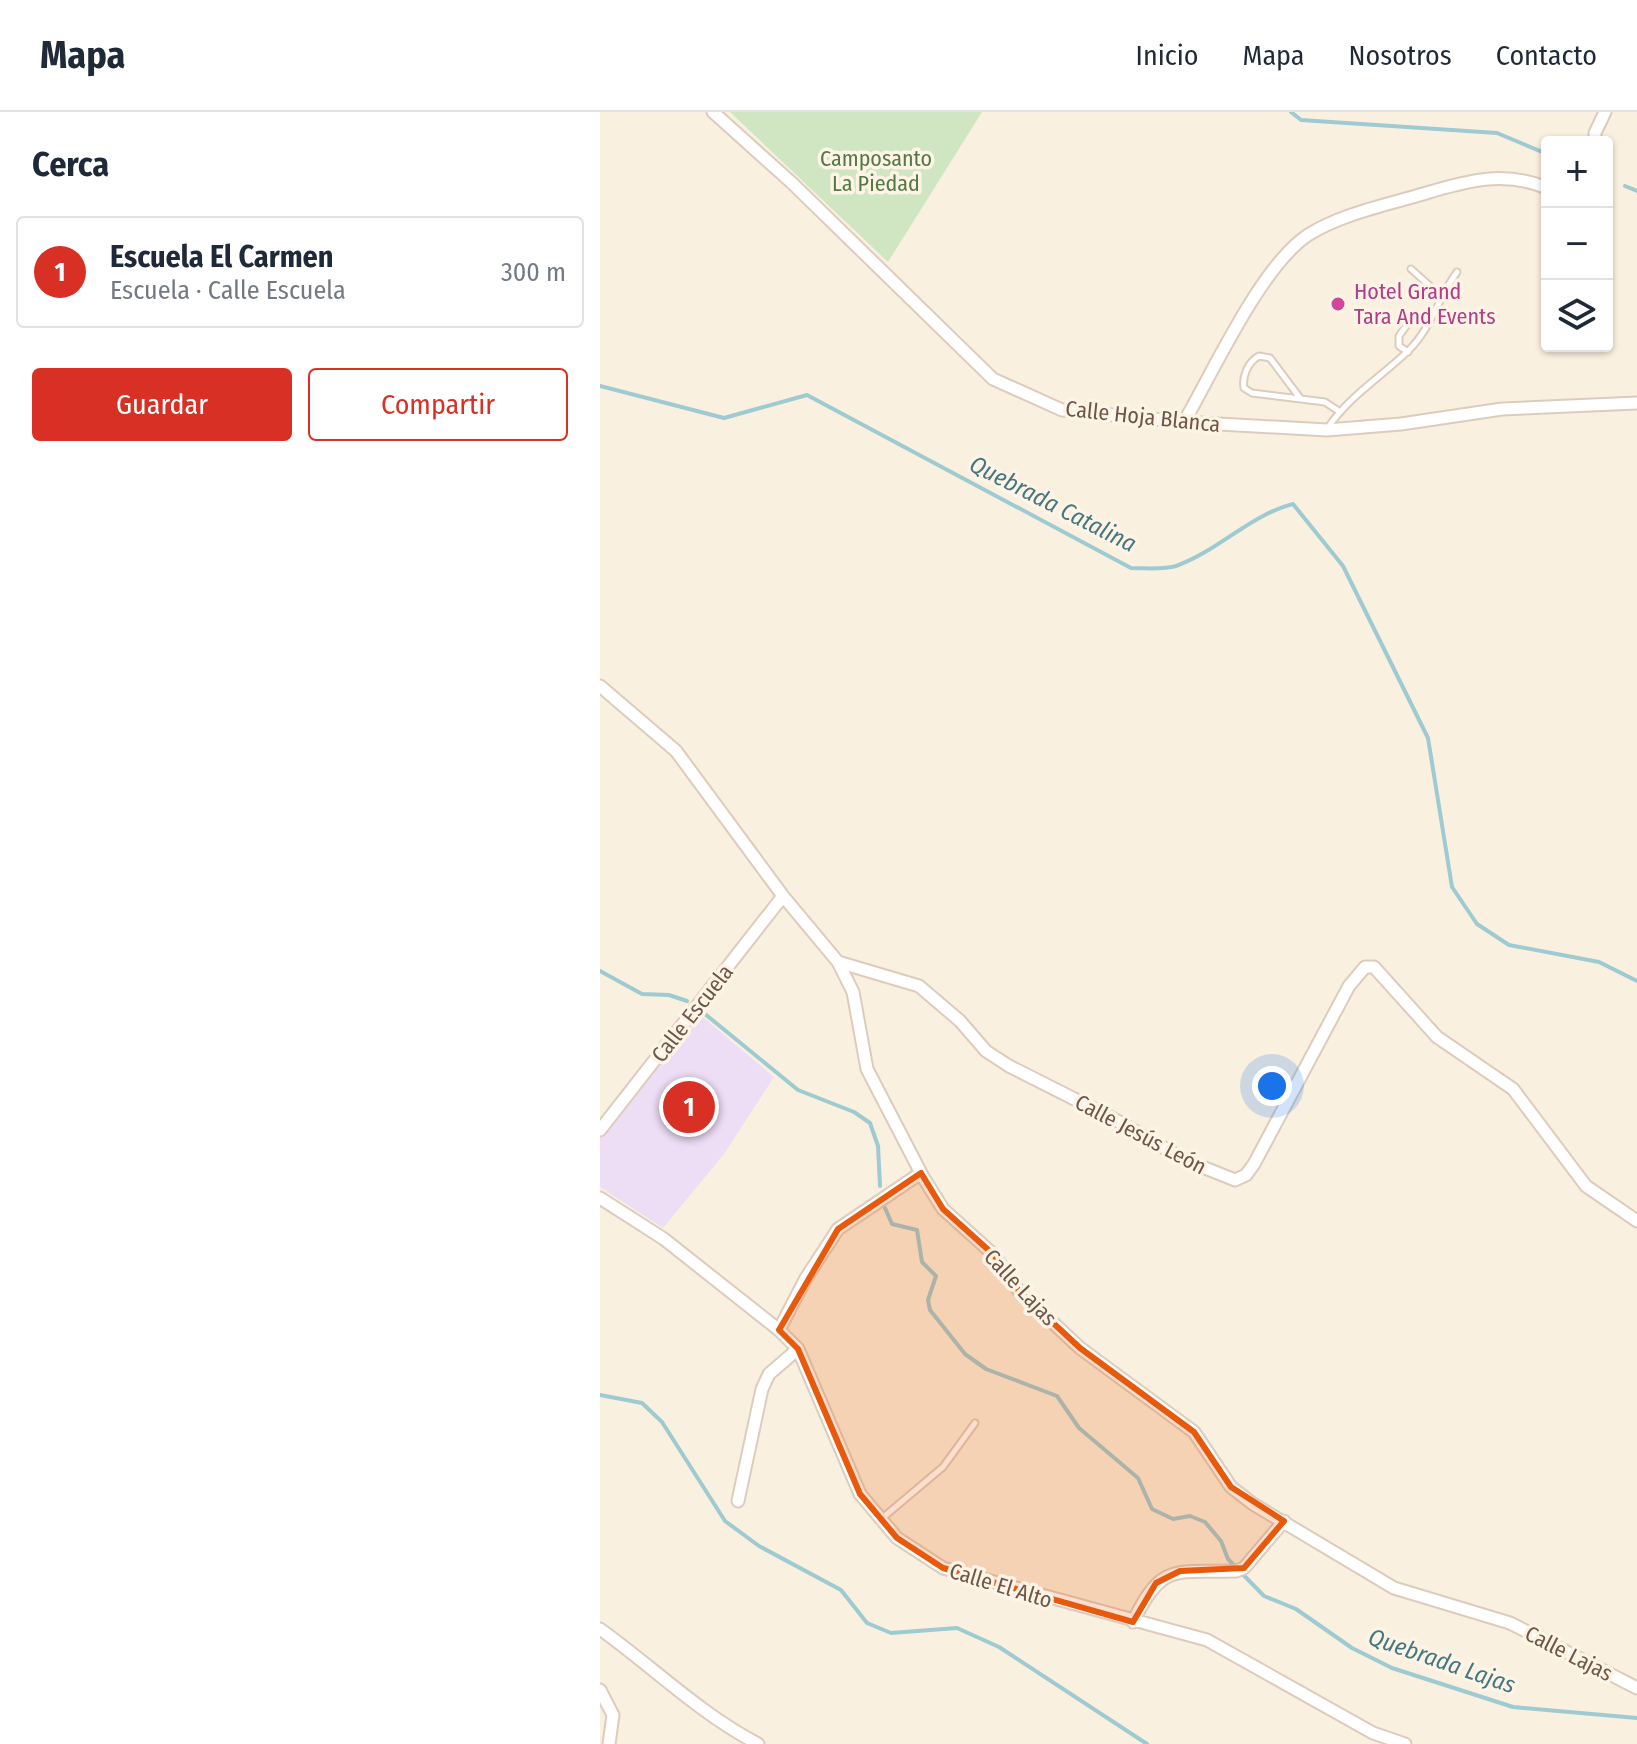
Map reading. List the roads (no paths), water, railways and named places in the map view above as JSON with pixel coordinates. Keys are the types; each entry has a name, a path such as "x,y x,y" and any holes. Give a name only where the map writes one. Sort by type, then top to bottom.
{"street":[{"name":"Calle Hoja Blanca","path":"713,112 792,183 993,379 1062,410 1184,422 1327,430 1401,424 1502,409 1637,403"},
{"path":"1595,136 1605,112"},
{"path":"1184,422 1276,266 1311,233 1444,187 1495,176 1526,179 1541,185"},
{"name":"Calle Lajas","path":"600,686 676,751 783,896 838,962 853,992 867,1069 921,1173 943,1209 994,1255 1019,1291 1080,1348 1194,1432 1231,1487 1358,1569 1394,1588 1510,1623 1637,1688"},
{"name":"Calle Escuela","path":"600,1130 783,896"},
{"name":"Calle Jesús León","path":"838,962 919,986 960,1021 986,1051 1009,1066 1114,1119 1185,1160 1235,1180 1246,1175 1254,1164 1349,986 1365,967 1374,967 1437,1037 1513,1089 1586,1186 1637,1221"},
{"path":"779,1330 806,1278 838,1229 921,1173"},
{"name":"Calle El Alto","path":"600,1198 664,1239 779,1330 798,1349 860,1494 897,1538 943,1568 1207,1640 1373,1733 1405,1744"},
{"path":"738,1501 762,1389 769,1374 798,1349"},
{"path":"1133,1622 1146,1593 1156,1583 1180,1571 1236,1571 1244,1568 1284,1521"},
{"path":"600,1629 632,1652 672,1688 758,1744"},
{"path":"600,1690 613,1715 609,1744"}],"lane":[{"path":"1411,269 1440,295"},
{"path":"1327,430 1360,390 1408,352 1428,328 1440,295 1457,272"},
{"path":"1408,352 1399,346 1399,336 1414,315 1431,316"},
{"path":"1300,398 1270,358 1259,356 1251,360 1243,381 1244,388 1252,393 1325,402 1340,412"},
{"path":"880,1521 943,1467 975,1423"}],"waterway":[{"path":"1291,112 1301,120 1497,133 1541,151"},
{"path":"1625,186 1637,191"},
{"name":"Quebrada Catalina","path":"600,386 724,418 807,395 1131,568 1176,566 1206,552 1262,516 1293,504 1343,566 1428,738 1452,887 1477,924 1509,945 1599,962 1637,981"},
{"name":"Quebrada Lajas","path":"600,971 642,994 669,995 687,1001"},
{"name":"Quebrada Lajas","path":"705,1014 798,1090 854,1112 870,1123 878,1146 880,1186"},
{"name":"Quebrada Lajas","path":"885,1208 892,1224 917,1230 922,1262 936,1276 928,1300 930,1310 965,1354 986,1369 1057,1396 1079,1428 1138,1478 1152,1509 1173,1519 1190,1516 1205,1522 1221,1541 1228,1559 1264,1596 1296,1609 1352,1648 1392,1668 1513,1707 1637,1718"},
{"path":"600,1395 642,1403 662,1422 725,1521 759,1546 841,1590 867,1623 891,1633 957,1628 999,1647 1147,1744"}],"place":[{"name":"Hotel Grand Tara And Events","path":"1338,304"},
{"name":"Escuela El Carmen","path":"689,1107"}],"park label":[{"name":"Camposanto La Piedad","path":"876,170"}]}
